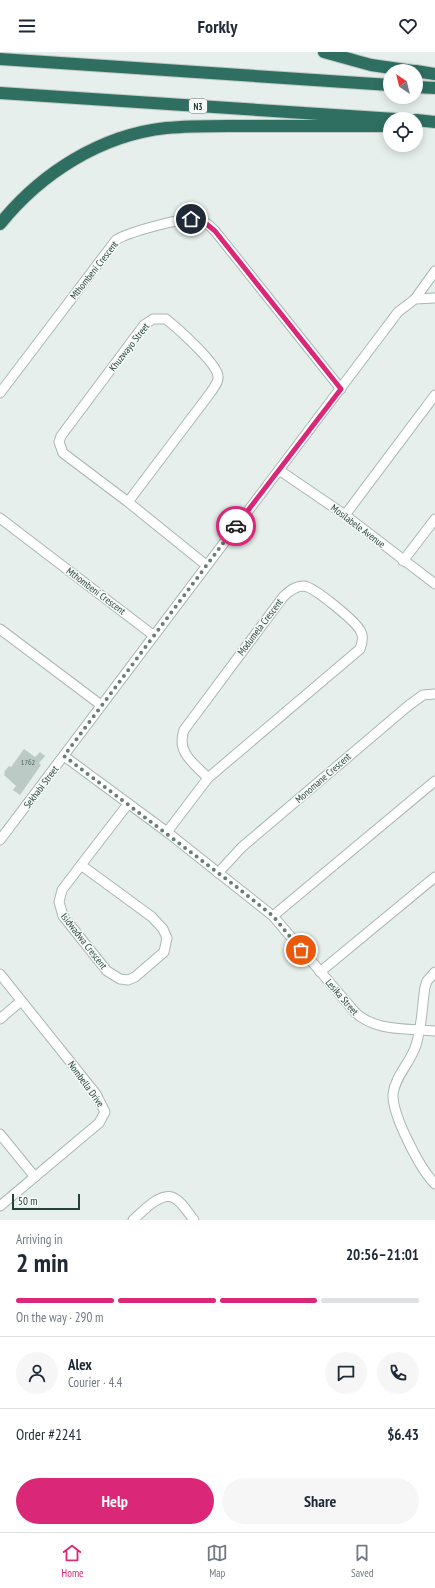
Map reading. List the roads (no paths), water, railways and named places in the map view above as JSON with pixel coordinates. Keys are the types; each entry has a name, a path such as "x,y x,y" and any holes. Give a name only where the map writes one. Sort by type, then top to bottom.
{"highway":[{"path":"324,52 371,65 383,67"},
{"path":"0,59 383,85"},
{"path":"423,72 435,74"},
{"path":"423,87 435,88"},
{"name":"N3","path":"0,92 383,118"},
{"path":"423,121 435,122"},
{"path":"0,224 30,191 65,165 111,142 141,132 166,128 206,126 383,126"},
{"path":"423,126 435,126"}],"street":[{"name":"Mthombeni Crescent","path":"0,393 116,240 130,233 191,219 204,222 215,231 341,389"},
{"path":"415,300 435,271"},
{"path":"415,300 435,298"},
{"name":"Sekhabi Street","path":"0,840 64,756 153,634 341,389 398,312 415,300"},
{"name":"Khuzwayo Street","path":"128,502 218,381 218,375 211,363 166,319 153,319 144,325 61,436 59,442 63,453 128,502 206,565"},
{"path":"344,515 435,395"},
{"name":"Mosilabele Avenue","path":"279,470 344,515 435,584"},
{"name":"Mthombeni Crescent","path":"0,518 153,634"},
{"path":"403,561 435,519"},
{"name":"Modumela Crescent","path":"167,832 208,778 360,649 363,638 358,626 311,588 297,587 283,596 184,730 182,737 182,750 208,778"},
{"path":"0,629 101,705"},
{"name":"Monomane Crescent","path":"218,873 242,847 408,706 423,695 435,694"},
{"name":"Lesika Street","path":"64,756 167,832 273,916 354,1011 365,1021 376,1026 435,1031"},
{"path":"273,916 435,781"},
{"name":"Isidwadwa Crescent","path":"81,865 152,917 164,930 167,938 164,952 135,977 128,980 120,979 107,971 62,916 59,902 62,890 81,865 128,804"},
{"path":"320,972 435,877"},
{"path":"435,972 427,981 425,987 419,1030 414,1051 396,1084 393,1093 394,1106 411,1146 425,1171 435,1184"},
{"name":"Nombella Drive","path":"0,974 96,1094 105,1112 99,1123 0,1206"},
{"path":"0,1019 21,1001"},
{"path":"0,1134 35,1177"},
{"path":"133,1220 156,1201 168,1197 173,1198 178,1202 194,1220"}]}
